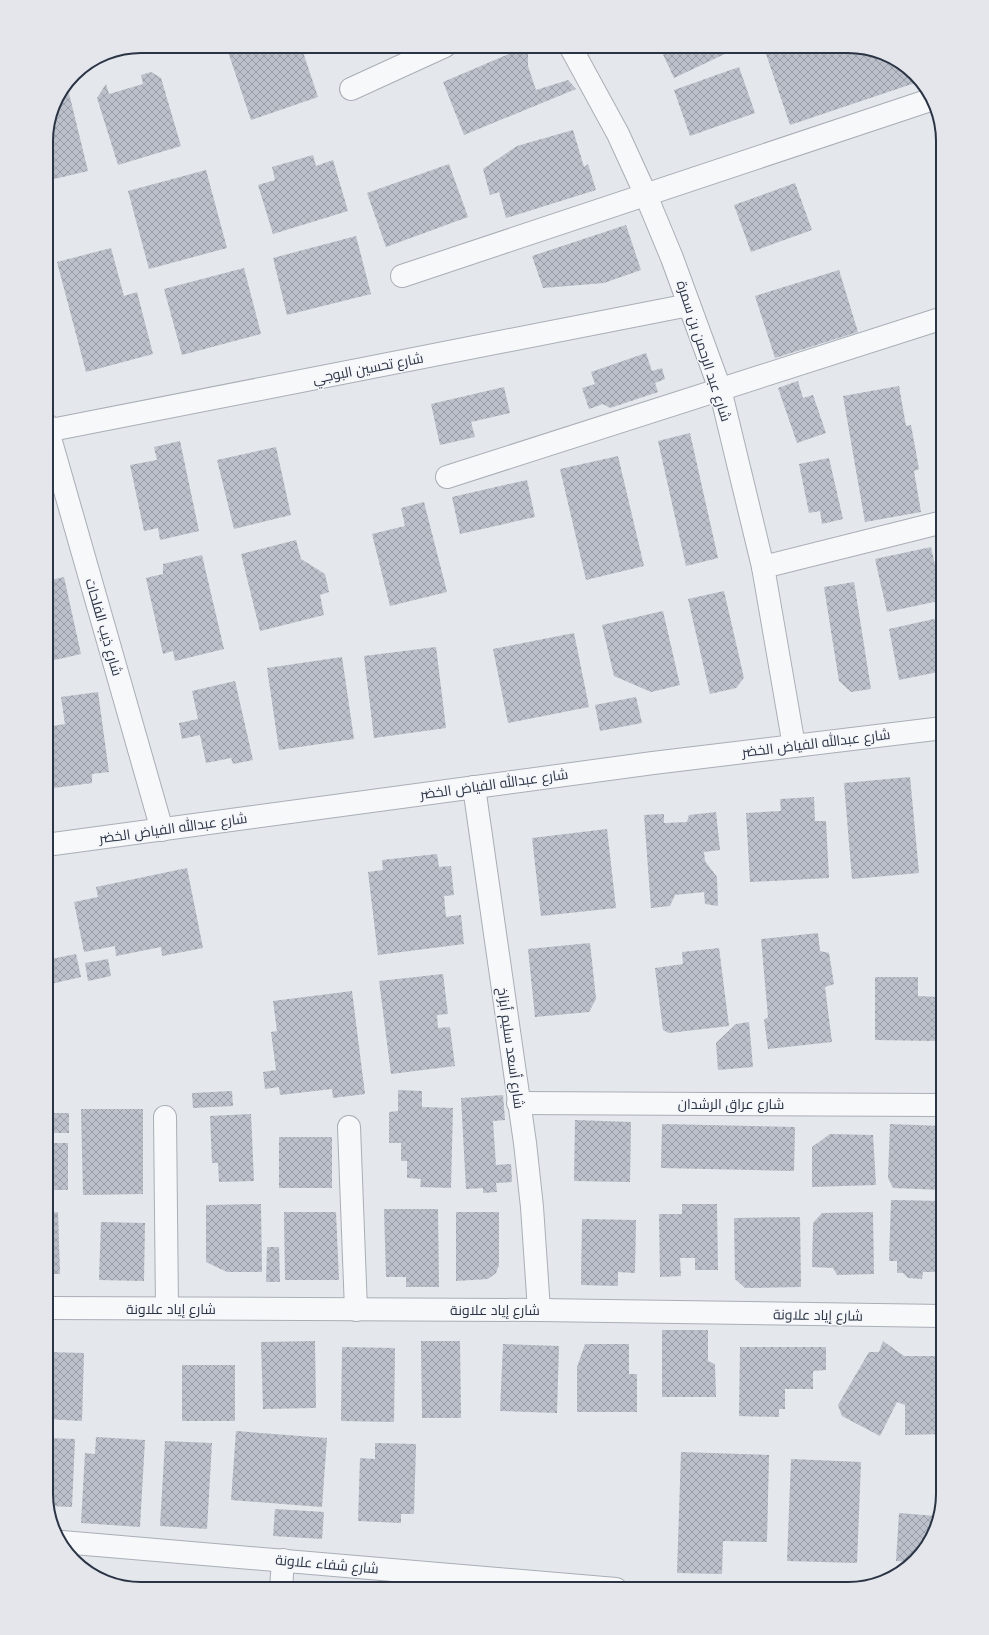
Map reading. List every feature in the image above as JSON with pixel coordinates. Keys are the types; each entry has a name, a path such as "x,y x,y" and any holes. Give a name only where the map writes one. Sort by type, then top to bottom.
{"street":[{"path":"351,89 430,53"},
{"name":"شارع عبد الرحمن بن سمرة","path":"574,53 618,134 645,193 720,389 763,568 794,746"},
{"path":"402,276 645,193 926,101"},
{"name":"شارع تحسين البوجي","path":"53,428 375,367 689,305"},
{"path":"447,477 936,320"},
{"name":"شارع ذيب الفلحات","path":"53,450 162,830"},
{"path":"763,568 936,524"},
{"name":"شارع عبدالله الفياض الخضر","path":"53,844 653,763 936,729"},
{"name":"شارع أسعد سليم أبزاخ","path":"474,787 518,1103 525,1143 532,1207 539,1310"},
{"name":"شارع عراق الرشدان","path":"518,1103 936,1105"},
{"path":"164,1117 167,1308"},
{"path":"349,1127 356,1310"},
{"name":"شارع إياد علاونة","path":"53,1308 539,1310 936,1316"},
{"name":"شارع شفاء علاونة","path":"68,1542 536,1582"},
{"path":"281,1582 283,1560"}],"building":[{"path":"228,53 303,53 318,97 251,120"},
{"path":"511,53 528,53 528,66 536,90 568,80 576,89 464,135 443,82"},
{"path":"662,53 727,53 674,78"},
{"path":"766,53 853,53 865,55 887,62 906,75 914,83 790,125"},
{"path":"739,67 755,113 690,136 674,90"},
{"path":"151,72 161,78 181,146 118,165 97,98 106,84 109,94 143,84 141,75"},
{"path":"69,91 88,171 53,179 53,136 56,118 62,102"},
{"path":"573,130 584,167 588,164 596,190 506,218 499,192 490,195 483,169 517,146"},
{"path":"313,155 316,166 333,160 348,211 273,234 258,185 275,180 272,167"},
{"path":"449,164 468,217 386,247 367,193"},
{"path":"206,170 227,248 149,269 128,191"},
{"path":"795,183 812,230 751,252 734,205"},
{"path":"626,225 641,270 604,283 543,288 532,256"},
{"path":"356,236 371,294 287,315 273,258"},
{"path":"111,248 124,296 137,292 153,354 86,372 57,262"},
{"path":"244,268 261,334 182,355 164,289"},
{"path":"839,270 858,332 775,358 755,296"},
{"path":"646,353 652,371 662,368 665,379 655,383 658,392 610,408 603,404 589,409 582,388 595,384 591,372"},
{"path":"798,381 803,398 813,395 826,433 797,443 778,388"},
{"path":"899,386 906,426 911,425 919,469 914,471 921,512 865,522 843,396"},
{"path":"504,387 510,413 471,422 475,437 440,445 431,404"},
{"path":"690,433 718,558 686,566 658,441"},
{"path":"180,441 199,531 160,540 158,528 144,531 130,465 157,460 154,447"},
{"path":"276,447 291,515 234,529 217,460"},
{"path":"618,456 644,566 586,580 560,469"},
{"path":"829,458 843,519 822,524 820,511 809,513 799,464"},
{"path":"527,480 535,517 460,534 452,497"},
{"path":"424,502 447,592 390,606 372,534 405,526 401,508"},
{"path":"296,540 301,559 325,574 329,592 320,595 324,615 260,631 241,554"},
{"path":"931,547 936,569 936,602 887,612 875,559"},
{"path":"202,555 224,649 175,661 173,651 163,654 146,578 163,574 163,564"},
{"path":"64,577 81,654 53,660 53,579"},
{"path":"854,582 871,689 851,692 839,681 824,587"},
{"path":"724,591 744,678 736,688 710,694 688,599"},
{"path":"663,611 680,685 651,692 614,676 602,625"},
{"path":"936,619 936,672 899,680 889,629"},
{"path":"574,633 589,707 508,723 493,649"},
{"path":"436,647 446,728 374,738 364,656"},
{"path":"342,657 354,739 279,750 267,668"},
{"path":"235,681 253,760 233,764 231,758 206,763 200,735 182,739 179,723 198,719 192,691"},
{"path":"98,692 109,772 92,774 92,783 53,788 53,726 65,724 61,697"},
{"path":"636,697 642,723 600,731 595,705"},
{"path":"910,777 919,873 852,879 844,783"},
{"path":"814,797 815,821 826,821 829,878 750,882 746,813 781,811 780,799"},
{"path":"716,812 720,850 704,852 705,861 717,877 718,906 705,904 704,892 675,895 670,906 651,908 644,815 664,814 664,823 687,822 689,815"},
{"path":"607,829 616,908 541,916 532,838"},
{"path":"437,854 439,867 451,866 454,895 444,896 446,917 461,915 464,944 378,955 368,872 383,870 382,860"},
{"path":"187,868 203,948 162,956 161,947 116,956 115,946 84,952 74,902 98,897 96,887"},
{"path":"818,933 820,951 829,953 834,984 825,987 832,1042 768,1049 764,1020 768,1017 761,939"},
{"path":"590,943 596,999 589,1012 535,1017 528,949"},
{"path":"719,948 729,1026 669,1033 663,1030 655,968 683,964 682,952"},
{"path":"76,954 81,977 53,983 53,959"},
{"path":"108,959 111,976 88,981 85,963"},
{"path":"443,974 448,1014 437,1015 438,1028 450,1027 455,1066 391,1074 379,981"},
{"path":"875,977 918,977 918,996 936,997 936,1041 875,1040"},
{"path":"352,991 365,1094 333,1098 332,1089 280,1095 279,1087 265,1089 263,1072 276,1070 271,1032 277,1031 273,1001"},
{"path":"749,1022 753,1067 718,1070 716,1043 736,1024"},
{"path":"398,1090 422,1091 422,1107 453,1108 451,1188 420,1187 421,1179 407,1178 407,1161 401,1161 401,1143 389,1143 389,1112 398,1111"},
{"path":"232,1091 233,1106 193,1108 192,1093"},
{"path":"503,1095 505,1120 493,1121 496,1165 511,1164 512,1182 496,1183 497,1192 483,1193 483,1188 466,1189 461,1098"},
{"path":"81,1109 143,1109 143,1194 83,1195"},
{"path":"53,1113 69,1113 69,1133 53,1133"},
{"path":"251,1114 254,1181 219,1182 218,1163 212,1163 210,1116"},
{"path":"575,1120 631,1122 630,1182 574,1181"},
{"path":"662,1124 795,1127 794,1171 661,1168"},
{"path":"890,1124 936,1126 936,1190 893,1188 888,1178"},
{"path":"830,1134 873,1135 876,1185 812,1187 812,1147"},
{"path":"279,1137 332,1137 332,1188 279,1188"},
{"path":"53,1143 68,1143 68,1190 53,1190"},
{"path":"891,1200 936,1201 936,1272 923,1272 922,1279 908,1278 903,1273 897,1273 897,1261 889,1261"},
{"path":"261,1204 262,1272 227,1272 206,1262 206,1205"},
{"path":"682,1204 717,1204 718,1270 695,1270 695,1258 680,1258 681,1276 660,1277 659,1214 682,1214"},
{"path":"384,1209 438,1209 439,1287 406,1287 406,1277 386,1277"},
{"path":"53,1212 58,1212 60,1274 53,1274"},
{"path":"284,1212 336,1212 339,1280 285,1280"},
{"path":"456,1212 499,1212 499,1265 496,1273 488,1279 456,1281"},
{"path":"873,1212 874,1274 837,1275 833,1268 812,1267 813,1223 822,1213"},
{"path":"800,1217 801,1287 745,1288 735,1279 734,1218"},
{"path":"582,1219 636,1220 635,1273 618,1272 618,1286 581,1285"},
{"path":"101,1222 145,1223 144,1281 99,1280"},
{"path":"267,1247 279,1247 280,1282 266,1282"},
{"path":"662,1330 708,1330 708,1361 715,1364 716,1397 662,1397"},
{"path":"315,1341 316,1408 263,1409 261,1342"},
{"path":"421,1341 460,1341 461,1418 422,1418"},
{"path":"883,1341 904,1356 936,1356 936,1434 905,1435 905,1405 897,1402 880,1436 842,1416 838,1405 869,1352 879,1352"},
{"path":"503,1344 559,1346 557,1413 500,1411"},
{"path":"585,1344 629,1344 629,1374 637,1374 637,1412 577,1412 577,1367"},
{"path":"342,1347 395,1348 394,1422 341,1421"},
{"path":"740,1347 826,1347 826,1370 813,1371 813,1389 785,1389 785,1409 779,1409 779,1417 739,1416"},
{"path":"53,1352 84,1353 82,1421 53,1419"},
{"path":"182,1365 235,1365 235,1421 182,1421"},
{"path":"236,1431 327,1438 322,1507 231,1500"},
{"path":"96,1437 145,1440 140,1527 81,1523 85,1453 95,1454"},
{"path":"53,1438 75,1439 72,1507 54,1506"},
{"path":"165,1441 212,1443 207,1529 160,1526"},
{"path":"375,1443 416,1444 414,1514 401,1514 401,1523 358,1521 360,1458 375,1459"},
{"path":"681,1452 769,1455 767,1542 723,1541 722,1574 677,1573"},
{"path":"791,1459 861,1462 857,1563 787,1561"},
{"path":"275,1509 324,1512 322,1539 273,1536"},
{"path":"899,1513 933,1516 924,1538 914,1552 904,1562 896,1561"}]}
